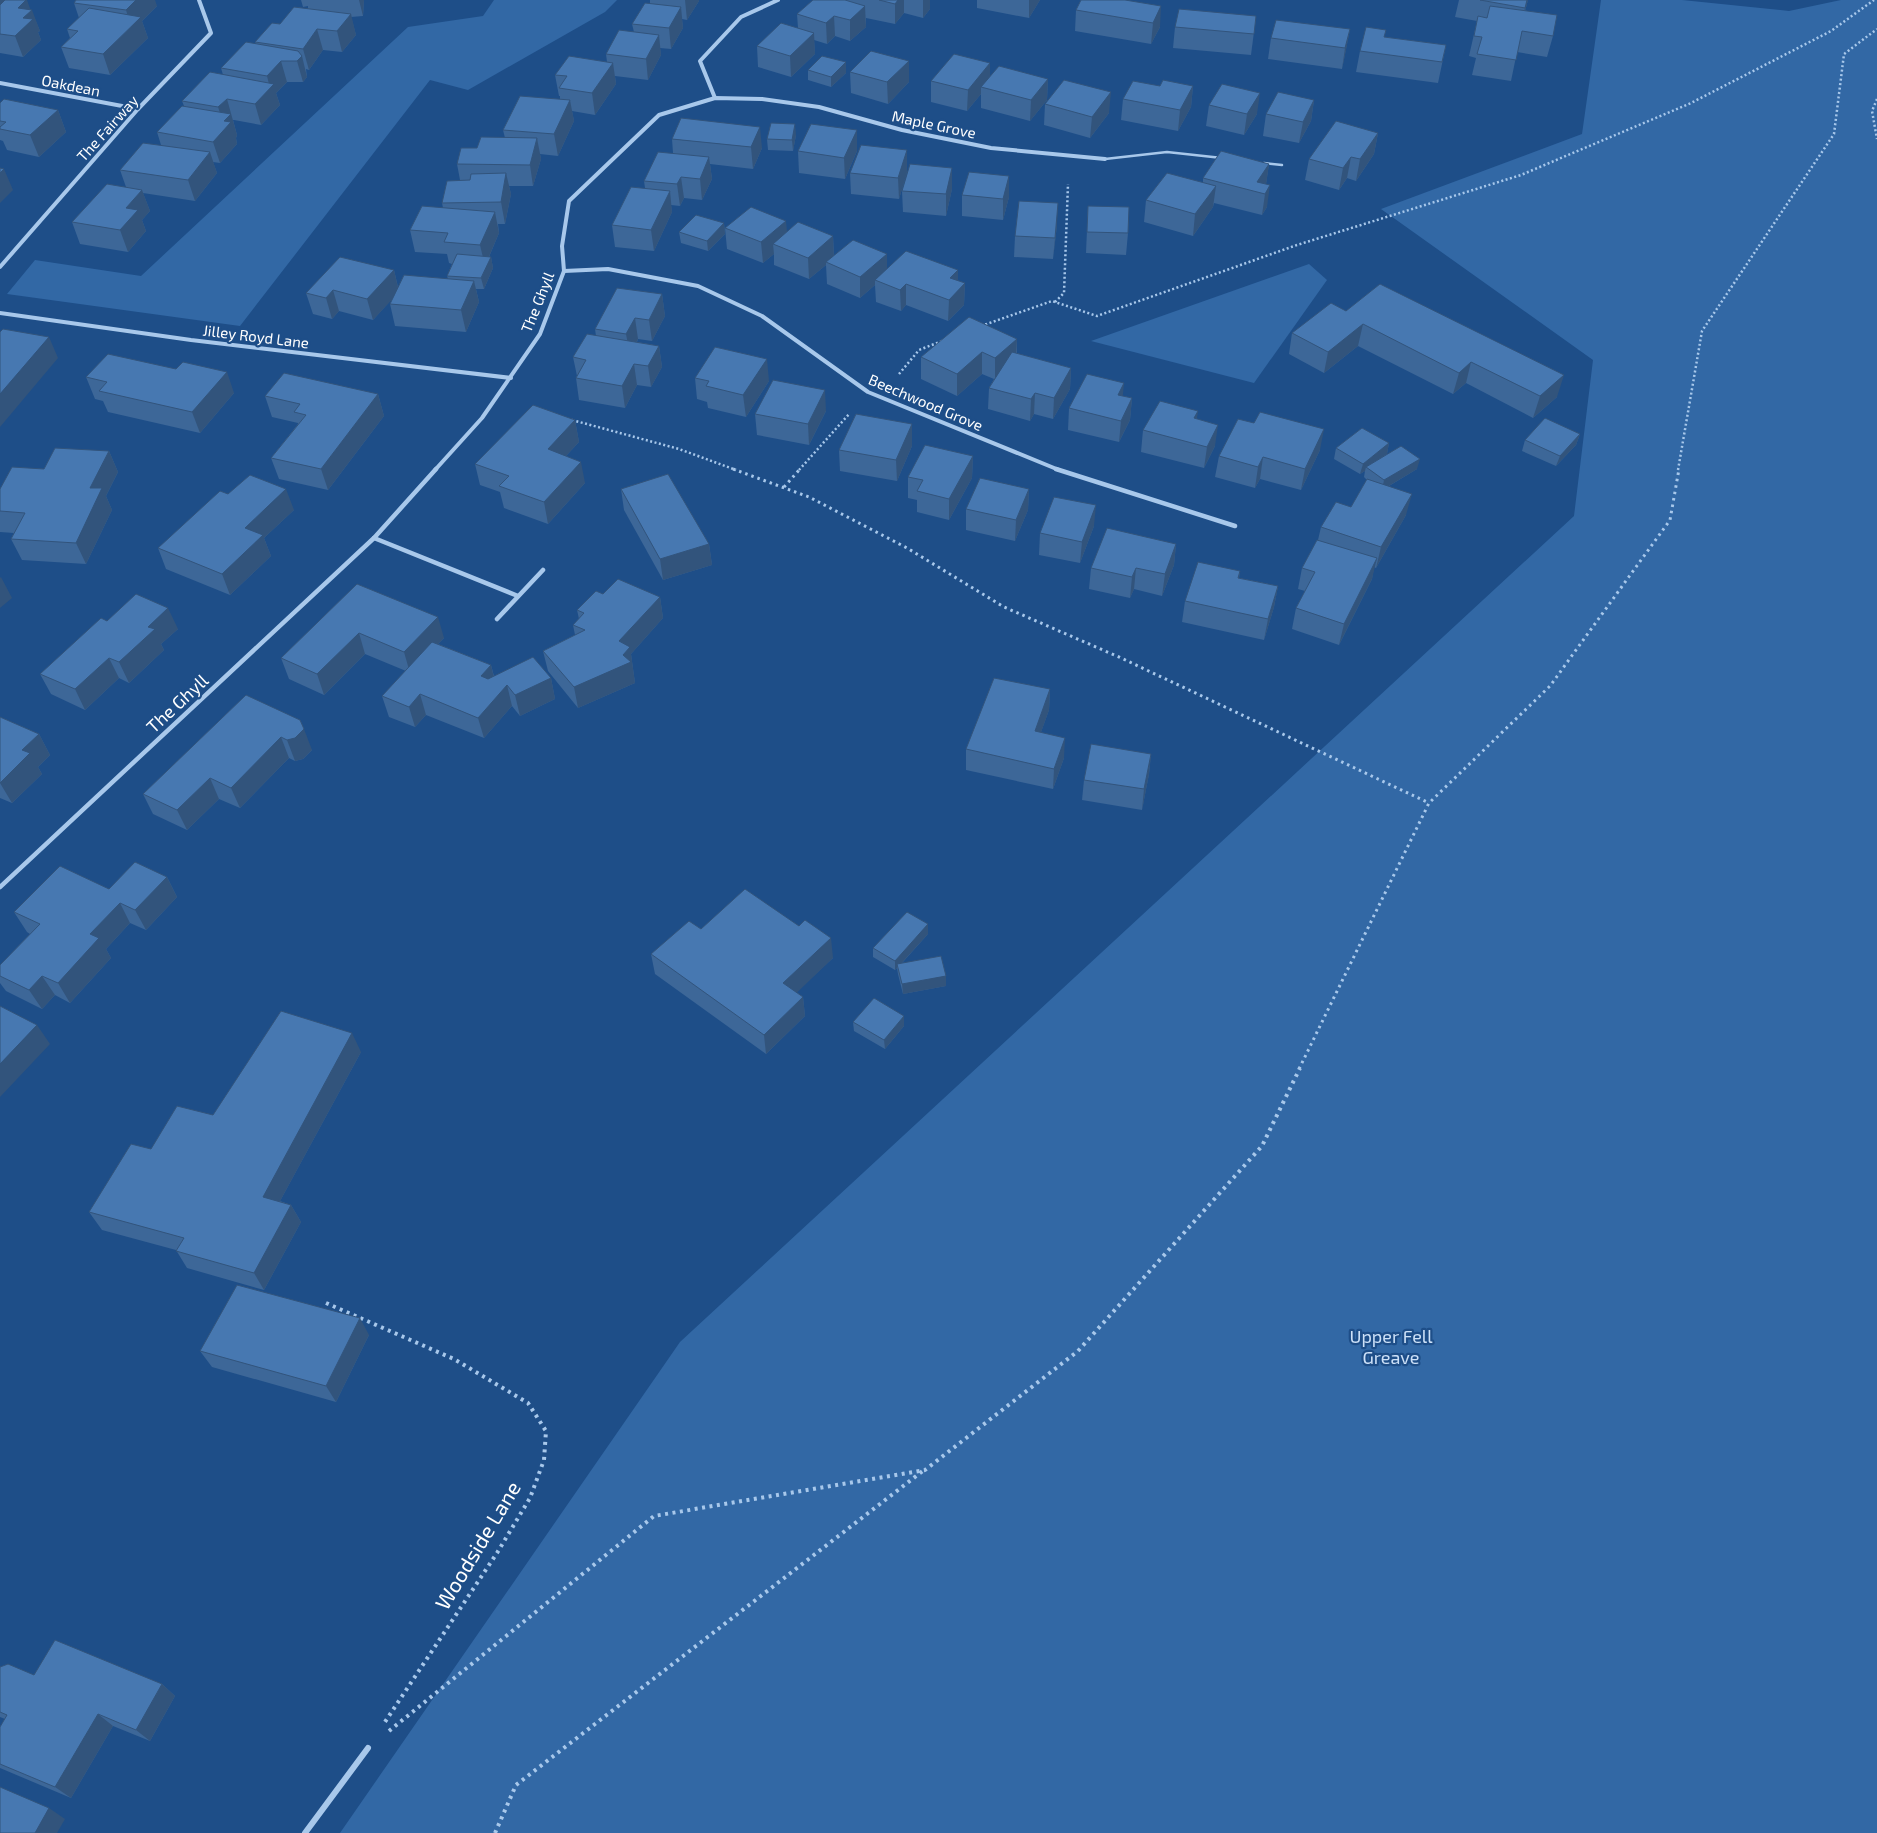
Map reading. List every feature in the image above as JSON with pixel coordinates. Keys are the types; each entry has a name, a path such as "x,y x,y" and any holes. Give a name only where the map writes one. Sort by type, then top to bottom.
{"street":[{"name":"The Fairway","path":"0,266 138,110 211,33 199,0"},
{"path":"716,98 700,61 741,17 778,0"},
{"name":"Oakdean","path":"0,83 138,110"},
{"name":"The Ghyll","path":"0,887 374,538 482,418 540,334 564,271 562,246 569,201 659,115 716,98 762,99"},
{"name":"Maple Grove","path":"762,99 819,107 902,130 991,148 1105,159"},
{"name":"Beechwood Grove","path":"564,271 608,269 698,286 762,316 868,392 1064,472 1235,526"},
{"name":"Jilley Royd Lane","path":"0,313 191,340 511,378"},
{"path":"374,538 518,596"},
{"path":"497,619 543,570"},
{"path":"305,1833 368,1748"}],"lane":[{"path":"1105,159 1167,152 1224,158"},
{"path":"1263,163 1282,165"}],"path":[{"path":"975,328 1052,301 1096,316 1298,245 1521,175 1691,103 1830,31 1874,0"},
{"path":"495,1833 516,1785 1078,1351 1262,1146 1429,803 1550,686 1670,520 1702,331 1834,134 1844,54 1877,29"},
{"path":"1877,99 1872,111 1877,139"},
{"path":"1055,302 1064,293 1069,156"},
{"path":"879,396 919,350 943,340"},
{"path":"784,487 833,434 868,392"},
{"path":"564,417 679,449 809,496 907,548 1004,607 1119,657 1429,803"},
{"name":"Woodside Lane","path":"326,1303 454,1359 528,1403 546,1431 544,1460 530,1498 497,1553 368,1748"},
{"path":"368,1748 654,1516 925,1470"}],"green space":[{"path":"494,0 617,0 605,12 468,90 430,80 240,326 7,294 35,260 141,276 408,27 483,16"},
{"name":"Upper Fell Greave","path":"1601,0 1682,0 1789,11 1841,0 1877,0 1877,1833 340,1833 680,1342 1574,516 1593,360 1381,209 1582,134"},
{"path":"1309,264 1327,280 1254,383 1091,341"}],"building":[{"path":"5,0 26,0 18,8 32,10 23,18 33,19 15,36 0,34 0,5"},
{"path":"76,0 136,0 126,10 74,3"},
{"path":"813,0 845,0 865,6 850,20 834,16 826,23 797,14"},
{"path":"879,0 898,0 895,4"},
{"path":"1081,0 1125,0 1161,6 1153,23 1076,10"},
{"path":"1480,0 1527,0 1525,8"},
{"path":"645,3 681,7 669,28 632,24"},
{"path":"1490,6 1557,15 1553,36 1522,31 1516,60 1477,54 1482,37 1474,36 1478,16 1487,18"},
{"path":"294,7 351,14 337,31 317,29 303,49 255,42 272,23 280,24"},
{"path":"89,8 141,17 103,54 61,47 78,31 67,29"},
{"path":"1179,9 1256,16 1254,34 1175,27"},
{"path":"1276,20 1350,29 1345,48 1271,38"},
{"path":"781,23 814,33 790,56 757,46"},
{"path":"1366,27 1386,30 1384,37 1446,45 1442,62 1360,51"},
{"path":"619,30 659,35 646,59 606,54"},
{"path":"246,42 298,51 302,56 297,61 281,61 267,76 221,68"},
{"path":"871,51 909,61 887,82 850,72"},
{"path":"954,54 990,63 968,90 931,81"},
{"path":"569,56 613,63 592,93 559,88 567,76 555,75"},
{"path":"822,56 846,62 831,77 808,70"},
{"path":"999,66 1048,79 1031,100 981,87"},
{"path":"210,72 274,84 255,104 227,99 218,107 182,101"},
{"path":"1064,80 1111,92 1092,117 1045,104"},
{"path":"1163,80 1193,86 1180,110 1123,99 1133,81 1160,86"},
{"path":"1222,84 1260,93 1247,114 1209,105"},
{"path":"1278,92 1314,100 1303,122 1266,114"},
{"path":"520,96 570,100 554,134 503,130"},
{"path":"4,99 58,110 30,135 0,129 6,122 0,121 0,103"},
{"path":"182,106 231,114 224,121 231,122 213,142 157,132"},
{"path":"681,118 760,127 751,147 672,139"},
{"path":"1336,121 1378,133 1360,159 1351,157 1343,168 1309,159"},
{"path":"771,123 795,124 792,140 767,139"},
{"path":"811,124 857,130 844,158 798,151"},
{"path":"481,137 537,138 530,165 457,164 461,148 477,148"},
{"path":"143,143 210,152 188,180 120,170"},
{"path":"861,145 907,150 898,178 850,173"},
{"path":"1221,151 1269,164 1257,182 1270,185 1265,194 1203,178"},
{"path":"658,152 709,157 700,179 681,177 677,184 644,181"},
{"path":"910,164 952,168 946,194 902,191"},
{"path":"969,172 1009,176 1003,199 962,195"},
{"path":"506,173 501,202 442,203 447,181 470,180 471,174"},
{"path":"1167,173 1216,186 1195,214 1146,200"},
{"path":"107,184 142,190 126,208 138,210 120,230 72,222"},
{"path":"631,187 670,191 651,230 612,225"},
{"path":"1019,201 1058,203 1055,238 1015,236"},
{"path":"422,206 495,212 480,245 444,242 448,233 410,230"},
{"path":"1088,206 1129,207 1128,233 1087,232"},
{"path":"751,207 786,221 761,242 725,228"},
{"path":"696,215 724,223 707,241 679,232"},
{"path":"798,222 833,236 808,258 773,244"},
{"path":"853,240 887,254 860,277 826,262"},
{"path":"906,251 958,270 950,278 965,283 949,300 906,284 900,290 875,280"},
{"path":"457,254 491,257 481,278 447,276"},
{"path":"340,257 394,270 367,299 333,290 326,298 306,293"},
{"path":"404,275 474,281 461,310 390,304"},
{"path":"1380,284 1564,375 1540,396 1471,362 1459,373 1363,324 1328,352 1292,333 1331,303 1346,311"},
{"path":"617,288 662,294 649,320 635,318 626,334 595,329"},
{"path":"969,317 1017,339 995,358 982,352 957,374 921,357"},
{"path":"3,329 49,337 0,394 0,332"},
{"path":"587,334 659,346 648,366 634,364 622,386 576,378 586,360 573,357"},
{"path":"715,347 767,359 743,395 706,386 709,381 695,378"},
{"path":"1012,352 1071,368 1054,398 1035,393 1031,399 989,388"},
{"path":"108,354 176,369 183,362 227,372 192,412 99,391 107,382 86,377"},
{"path":"284,373 378,394 321,469 271,458 306,415 294,412 300,404 265,396"},
{"path":"1087,374 1124,383 1118,395 1132,398 1121,421 1069,408"},
{"path":"773,380 825,390 808,424 755,414"},
{"path":"1160,401 1198,411 1194,418 1218,425 1207,447 1143,430"},
{"path":"533,405 575,420 548,449 581,462 544,502 499,486 509,476 475,464"},
{"path":"1260,412 1324,429 1305,469 1263,457 1258,467 1219,456 1238,419 1254,423"},
{"path":"856,414 912,424 896,460 839,450"},
{"path":"1545,418 1580,434 1560,456 1525,440"},
{"path":"1362,428 1389,443 1363,464 1336,448"},
{"path":"925,445 973,456 949,499 917,491 923,480 908,477"},
{"path":"1401,446 1420,459 1384,480 1366,467"},
{"path":"55,448 109,451 90,488 102,488 76,543 11,539 25,513 0,511 0,489 12,467 44,469"},
{"path":"668,474 709,544 660,559 621,489"},
{"path":"250,475 286,489 245,528 263,535 222,574 158,548 220,491 228,494"},
{"path":"980,478 1029,489 1016,520 966,509"},
{"path":"1367,479 1412,494 1381,547 1321,527 1336,502 1351,507"},
{"path":"1054,497 1096,505 1082,542 1040,533"},
{"path":"1107,528 1176,544 1165,574 1136,568 1132,577 1091,568"},
{"path":"1317,540 1377,558 1344,624 1296,608 1315,572 1302,568"},
{"path":"1198,562 1240,571 1238,578 1278,586 1268,619 1185,601"},
{"path":"618,579 660,597 619,641 630,647 623,655 631,662 574,687 543,651 585,630 573,625 584,613 577,610 596,591 603,594"},
{"path":"357,584 438,617 404,652 359,633 317,674 281,658"},
{"path":"136,594 168,608 148,627 155,629 119,662 109,658 75,689 40,674 101,618 107,621"},
{"path":"432,642 491,665 481,676 488,679 533,657 551,678 515,695 507,685 478,718 420,694 409,707 382,696"},
{"path":"994,678 1050,689 1035,731 1065,738 1054,769 966,749"},
{"path":"246,695 300,720 304,729 295,738 287,740 281,737 231,788 210,778 177,810 143,794"},
{"path":"0,717 39,734 22,750 30,753 0,783"},
{"path":"1091,744 1151,754 1144,789 1084,780"},
{"path":"135,862 167,877 135,910 120,903 90,934 99,938 58,983 42,976 29,990 0,976 0,965 40,924 14,912 60,866 109,889"},
{"path":"745,889 799,926 805,920 831,938 783,983 803,997 764,1035 651,954 689,921 701,929"},
{"path":"907,912 928,924 895,961 873,948"},
{"path":"941,956 946,976 902,984 897,964"},
{"path":"874,998 904,1016 884,1040 853,1022"},
{"path":"0,1006 37,1025 0,1064"},
{"path":"281,1011 352,1033 263,1197 291,1205 254,1273 176,1251 184,1238 89,1212 131,1144 151,1149 177,1106 213,1115"},
{"path":"237,1285 360,1318 326,1386 200,1351"},
{"path":"55,1640 162,1684 136,1730 98,1714 55,1787 0,1764 0,1727 7,1715 0,1712 0,1667 8,1664 34,1675"},
{"path":"0,1787 49,1808 35,1833 0,1833"}]}
